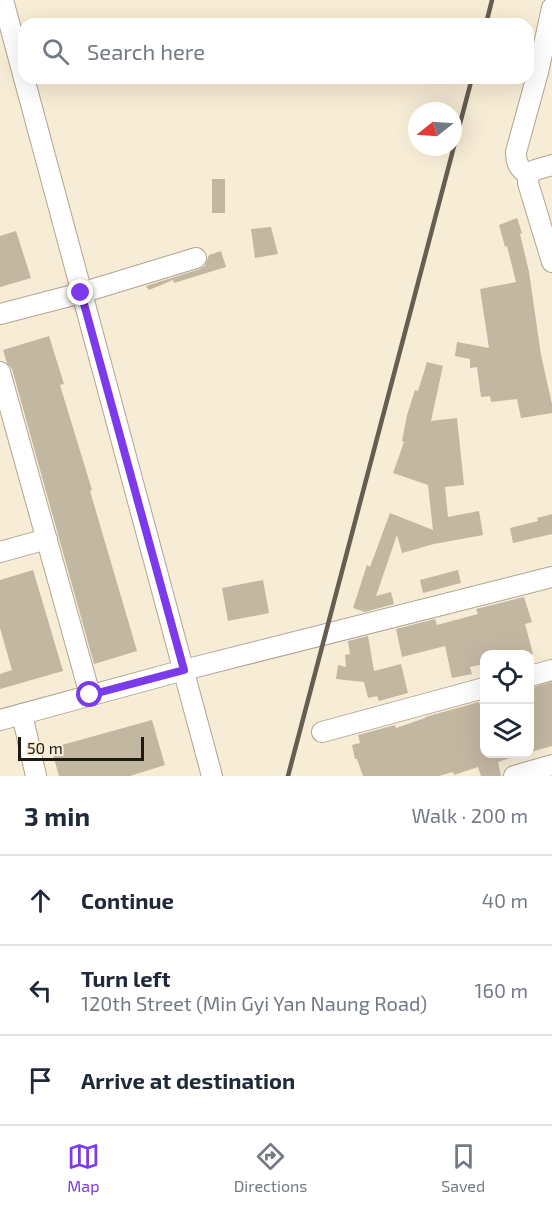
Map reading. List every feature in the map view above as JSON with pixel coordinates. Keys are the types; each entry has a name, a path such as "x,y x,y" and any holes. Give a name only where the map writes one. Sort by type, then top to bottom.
{"street":[{"path":"3,0 18,56"},
{"path":"534,80 552,8"},
{"path":"26,84 212,776"},
{"path":"533,84 516,152 516,161 528,175 528,183 552,262"},
{"path":"528,175 535,170 552,165"},
{"path":"0,314 81,293 196,258"},
{"path":"0,372 90,695"},
{"path":"0,552 46,539"},
{"path":"0,720 184,670 552,577"},
{"path":"534,675 552,670"},
{"path":"322,732 480,689"},
{"path":"22,714 36,776"},
{"path":"514,776 552,765"}],"building":[{"path":"212,179 225,179 225,213 212,213"},
{"path":"517,218 522,233 520,234 529,272 541,355 552,404 552,413 521,418 517,399 491,402 490,396 481,397 477,367 470,368 470,359 455,356 457,342 489,348 480,289 516,282 499,225"},
{"path":"271,227 278,254 255,258 251,229"},
{"path":"16,231 31,278 0,287 0,236"},
{"path":"221,251 226,267 174,283 173,280 149,290 146,286 200,269 205,266 209,255"},
{"path":"49,336 64,384 60,385 137,651 94,664 12,369 7,363 3,350"},
{"path":"427,362 443,366 431,421 457,418 464,485 445,487 448,517 479,511 483,535 434,544 402,553 397,535 376,596 391,592 394,604 365,612 353,608 367,565 370,567 390,513 433,530 428,485 393,473 404,442 402,441 407,415 415,390 418,391"},
{"path":"552,514 552,534 513,543 510,528 538,521 537,518"},
{"path":"33,570 63,671 0,689 0,674 12,670 0,628 0,580"},
{"path":"458,570 461,583 423,593 420,580"},
{"path":"263,580 269,613 228,621 222,588"},
{"path":"524,597 532,622 525,624 532,650 480,650 480,665 470,667 472,674 452,678 445,646 402,657 396,629 435,619 437,625 478,614 476,609"},
{"path":"368,636 374,671 401,664 408,693 379,701 377,696 368,698 364,682 336,679 338,665 346,667 345,655 350,654 348,641"},
{"path":"552,682 552,746 534,751 534,704 534,687"},
{"path":"479,702 480,758 510,758 498,762 501,776 481,776 478,767 454,775 453,772 439,776 363,776 357,759 355,759 352,745 360,743 358,735 395,725 396,728 425,717"},
{"path":"152,720 165,765 130,776 59,776 51,748"}],"railway":[{"path":"488,18 492,0"},
{"path":"288,776 470,84"}],"route":[{"path":"81,293 184,670 90,695"}]}
